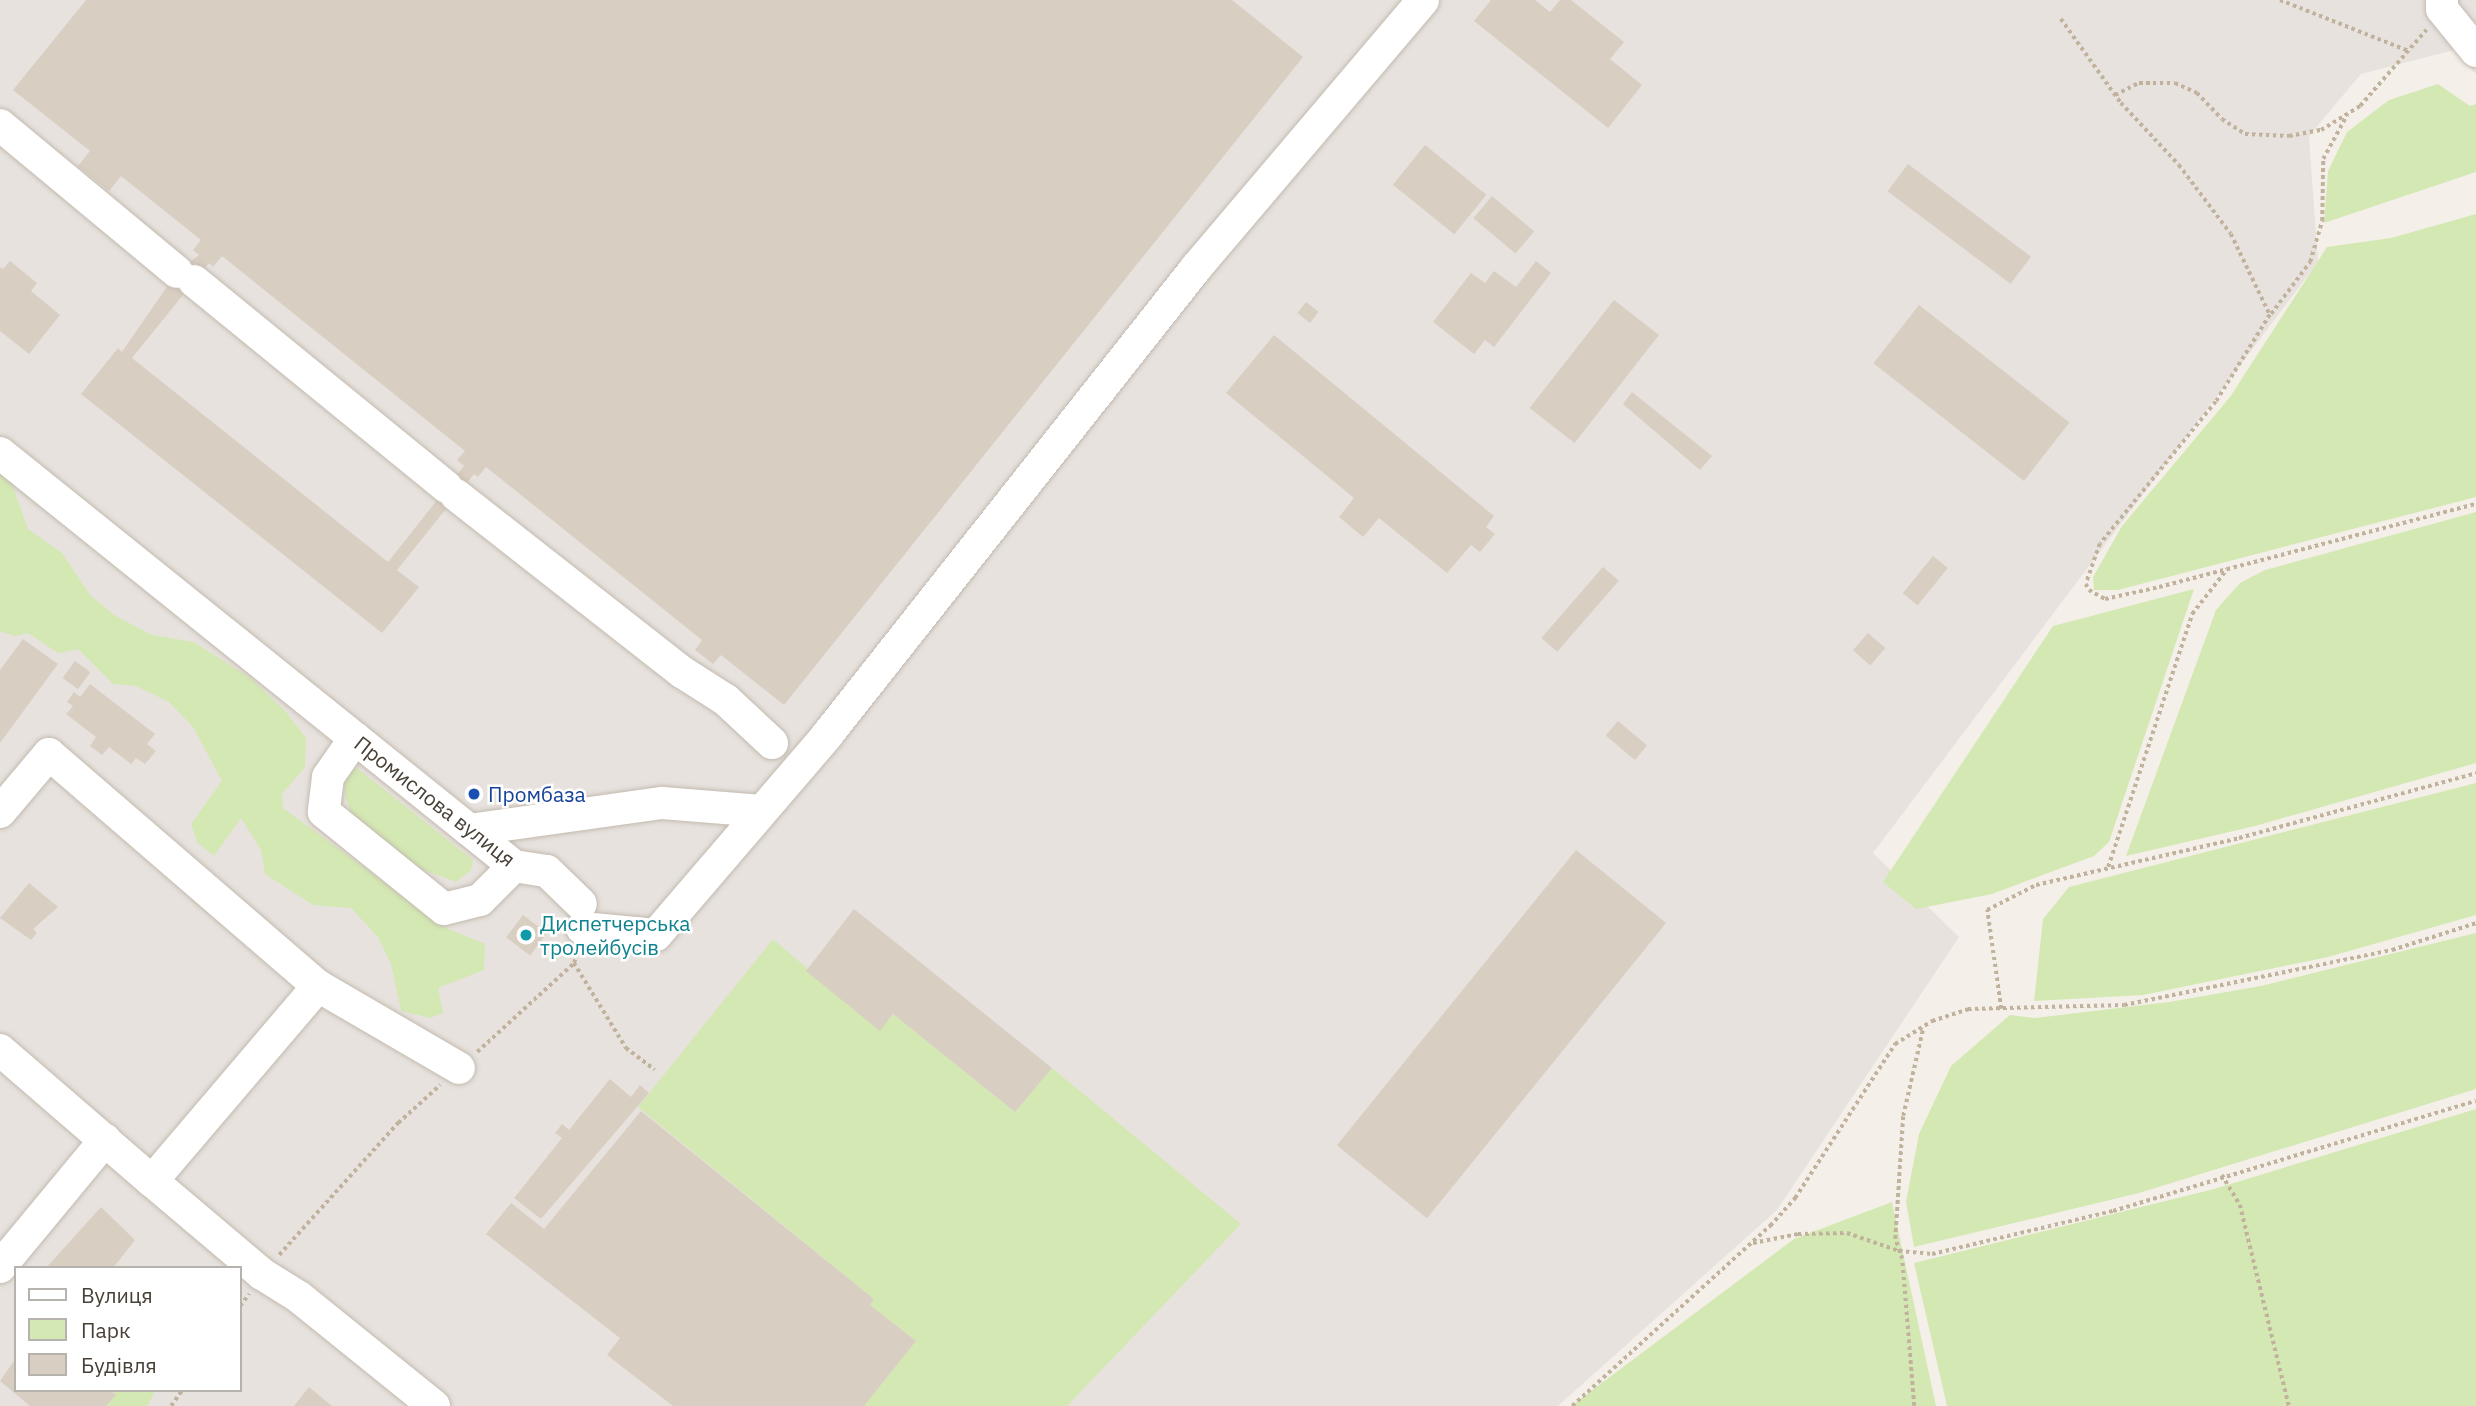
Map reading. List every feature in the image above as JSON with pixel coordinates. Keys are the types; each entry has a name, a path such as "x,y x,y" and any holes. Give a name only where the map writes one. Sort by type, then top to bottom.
{"street":[{"path":"582,916 656,935 762,811 1196,268 1423,0"},
{"path":"2442,4 2476,51"},
{"path":"0,125 452,491 682,672 726,700 772,743"},
{"name":"Промислова вулиця","path":"0,453 514,866 547,871 582,916"},
{"path":"355,738 328,777 324,812 444,909 480,900 514,866"},
{"path":"0,811 49,754 318,986 459,1068"},
{"path":"470,830 662,803 762,811"},
{"path":"152,1181 318,986"},
{"path":"0,1049 262,1274 299,1297 434,1406"},
{"path":"0,1268 105,1140"}],"path":[{"path":"2280,0 2409,51"},
{"path":"2115,94 2139,83 2175,83 2197,93 2222,119 2245,134 2289,136 2321,130 2348,113 2384,82 2442,4"},
{"path":"2062,19 2115,94 2179,164 2231,234 2270,315"},
{"path":"2348,113 2323,159 2322,221 2310,262 2270,315 2216,402 2100,544 2086,584 2089,590 2105,599 2476,504"},
{"path":"2108,867 2192,614 2229,568"},
{"path":"2001,1009 1987,910 2036,885 2239,838 2476,773"},
{"path":"242,1303 262,1274 398,1123 574,963 582,916"},
{"path":"1572,1406 1751,1244 1795,1198 1895,1044 1923,1027 1968,1009 2124,1005 2392,950 2476,923"},
{"path":"574,963 626,1048 655,1070"},
{"path":"1914,1406 1899,1251 1895,1239 1903,1116 1923,1027"},
{"path":"1751,1244 1798,1234 1847,1233 1899,1251 1932,1254 2113,1210 2222,1175 2476,1101"},
{"path":"2222,1175 2240,1205 2288,1406"}],"shaded area":[{"path":"0,0 2476,0 2476,74 2454,50 2361,74 2309,136 2318,262 1873,853 1959,937 1777,1210 1558,1406 0,1406"}],"green space":[{"path":"2438,84 2470,106 2476,104 2476,172 2324,223 2328,171 2347,132 2389,100"},
{"path":"2476,214 2476,497 2118,590 2094,590 2093,577 2122,526 2230,397 2327,247 2391,238"},
{"path":"0,470 11,481 28,529 62,553 90,595 114,615 152,635 194,642 250,678 286,712 306,738 305,767 282,794 283,808 448,929 485,944 484,970 438,988 443,1013 430,1018 401,1011 391,964 378,937 351,908 313,905 265,874 261,850 241,818 214,856 197,842 191,824 222,781 193,727 169,702 136,686 113,684 78,649 58,653 28,633 15,636 0,631"},
{"path":"2476,512 2476,763 2255,826 2126,856 2216,610 2240,583 2265,570"},
{"path":"2194,589 2109,842 2094,856 1992,894 1916,909 1883,882 2053,626"},
{"path":"357,768 473,860 471,870 456,882 408,864 355,823 345,796 344,776"},
{"path":"2476,783 2476,915 2328,957 2143,995 2034,1001 2043,919 2069,887"},
{"path":"2476,933 2476,1089 2139,1193 1914,1247 1906,1202 1919,1134 1951,1066 2010,1015 2035,1018 2169,1002 2261,986"},
{"path":"773,939 879,1030 893,1014 1015,1112 1052,1068 1241,1224 1067,1406 864,1406 916,1341 870,1305 874,1299 638,1107"},
{"path":"2476,1109 2476,1406 1947,1406 1914,1263 2214,1189"},
{"path":"1892,1202 1936,1406 1571,1406 1794,1239"},
{"path":"115,1392 155,1392 147,1406 106,1406"}],"building":[{"path":"86,0 1232,0 1303,57 784,705 721,655 713,664 695,650 702,640 486,467 478,477 474,474 397,570 419,587 382,633 81,394 118,348 122,352 177,272 199,255 193,250 201,240 121,176 109,191 78,166 90,151 13,90","holes":["222,256 465,451 457,460 464,466 388,562 132,358 209,263 213,267"]},
{"path":"1491,0 1535,0 1550,12 1560,0 1571,0 1624,42 1610,59 1642,85 1608,128 1474,21"},
{"path":"1425,145 1486,195 1454,234 1393,185"},
{"path":"1908,164 2031,257 2011,284 1888,191"},
{"path":"1492,196 1534,231 1515,254 1473,218"},
{"path":"10,261 37,283 31,291 60,315 29,354 0,331 0,267 3,269"},
{"path":"1536,261 1551,273 1494,347 1485,340 1474,354 1433,322 1471,273 1485,283 1494,271 1516,287"},
{"path":"1614,300 1659,335 1575,443 1530,408"},
{"path":"1306,302 1319,312 1310,323 1297,313"},
{"path":"1919,305 2070,423 2024,481 1873,363"},
{"path":"1274,335 1494,516 1486,527 1495,534 1480,552 1471,545 1447,573 1379,518 1363,537 1339,517 1354,498 1226,393"},
{"path":"1632,392 1712,456 1700,470 1623,404"},
{"path":"1933,556 1948,568 1918,605 1903,593"},
{"path":"1603,567 1619,581 1557,652 1541,638"},
{"path":"1868,633 1885,648 1870,665 1853,650"},
{"path":"23,639 58,664 0,743 0,670"},
{"path":"75,661 90,672 78,689 63,678"},
{"path":"90,684 155,734 147,744 156,751 145,764 136,758 131,764 109,747 102,755 90,746 96,737 66,714 73,706 67,702 74,692 80,697"},
{"path":"1618,721 1647,745 1635,760 1606,736"},
{"path":"1576,850 1666,923 1427,1218 1337,1145"},
{"path":"29,883 58,907 33,929 37,933 31,940 0,918"},
{"path":"854,909 1052,1068 1015,1112 893,1014 880,1031 806,971"},
{"name":"Диспетчерська тролейбусів","path":"523,915 547,933 530,955 506,937"},
{"path":"610,1079 631,1097 640,1085 649,1093 541,1219 514,1198 562,1138 555,1133 562,1124 569,1130"},
{"path":"641,1111 874,1299 870,1305 916,1341 864,1406 673,1406 607,1355 620,1338 486,1234 511,1203 544,1229"},
{"path":"101,1207 135,1240 115,1266 48,1266"},
{"path":"14,1361 14,1392 112,1392 116,1395 106,1406 30,1406 0,1381"},
{"path":"309,1387 332,1406 294,1406"}],"place":[{"name":"Промбаза","path":"474,794"},
{"name":"Диспетчерська тролейбусів","path":"526,935"}]}
